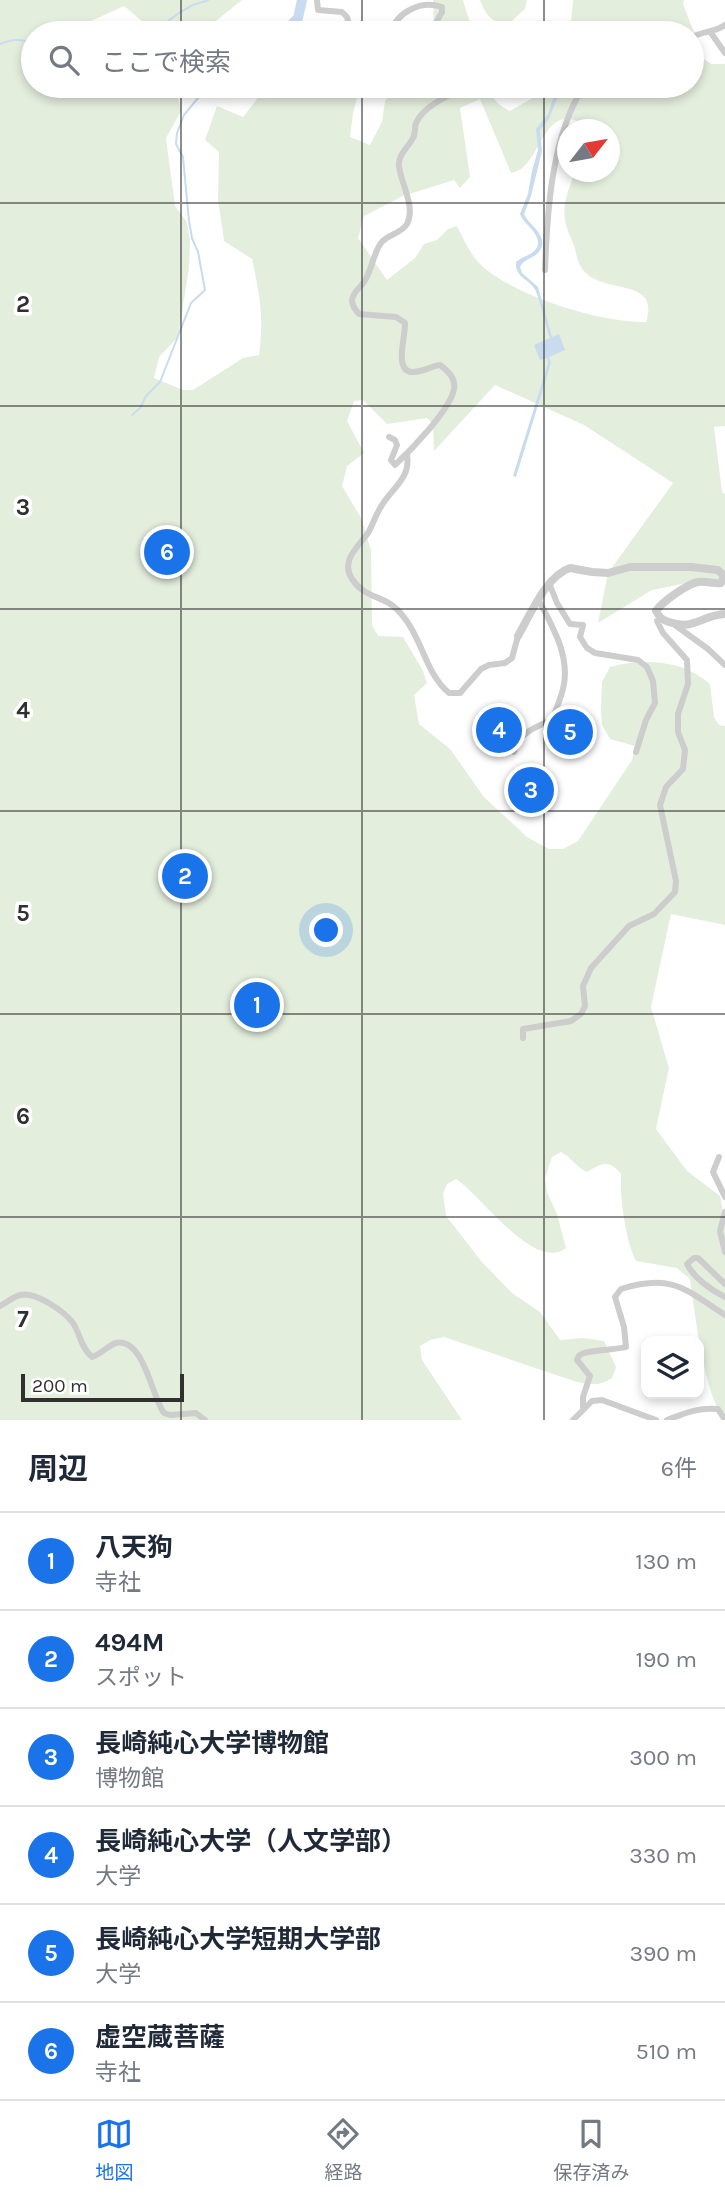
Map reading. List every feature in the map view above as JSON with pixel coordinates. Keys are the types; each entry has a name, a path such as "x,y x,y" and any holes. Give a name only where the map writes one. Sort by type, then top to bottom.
{"street":[{"path":"317,0 318,10 342,12 348,21"},
{"path":"396,21 410,6 430,2 442,7 437,21"},
{"path":"704,33 711,33 725,25"},
{"path":"711,33 725,53"},
{"path":"389,437 395,440 397,445 391,460 395,465 407,455 445,406 454,388 454,382 440,365 408,371 403,366 401,356 405,323 396,317 359,314 352,299 364,282 383,240 406,226 409,205 399,164 402,153 415,136 416,123 429,108 444,98"},
{"path":"545,270 559,148 568,115 577,98"},
{"path":"407,455 404,478 383,502 347,566 352,579 367,594 397,609 414,632 437,681 449,693 460,693 485,666 505,663 512,658 518,636 549,583 561,571 570,568 608,573 630,567 691,567 718,570 724,576 721,583 696,583 668,600 656,611 663,620"},
{"path":"549,583 570,624 583,625 580,637 587,649 607,656 638,660 648,667 653,681 655,703 646,720 636,752"},
{"path":"514,752 516,745 529,729 552,720 564,687 562,655 554,629 539,601"},
{"path":"523,1038 523,1028 570,1021 581,1014 585,1006 585,978 599,957 629,926 654,914 675,892 676,881 660,805 666,787 684,769 685,750 678,732 678,714 688,684 687,660 663,633 657,621 688,626 713,615 725,614"},
{"path":"673,623 725,665"},
{"path":"719,1157 713,1172 725,1197"},
{"path":"725,1212 720,1231 725,1252"},
{"path":"725,1284 698,1258 687,1264 715,1293 725,1297"},
{"path":"583,1408 583,1397 590,1376 577,1360 579,1356 583,1353 626,1347 624,1327 615,1297 621,1289 656,1283 679,1286 725,1315"},
{"path":"0,1306 20,1295 31,1294 40,1298 73,1323 81,1342 92,1357 115,1343 126,1344 140,1357 164,1413 196,1413 205,1420"},
{"path":"573,1420 592,1401 602,1400 656,1420"},
{"path":"667,1420 699,1408 709,1408 718,1409 725,1420"}],"green space":[{"path":"0,0 242,0 216,21 142,21 124,6 91,21 21,21 21,98 178,98 181,111 166,138 175,206 187,222 190,241 189,268 178,337 159,357 154,378 183,390 193,390 243,358 259,355 260,307 252,259 224,241 218,199 219,152 205,140 217,106 243,117 258,98 357,98 350,137 370,145 382,122 388,98 494,98 510,111 532,98 704,98 704,59 711,64 725,64 725,426 714,427 722,492 725,494 725,579 697,581 652,590 598,623 608,573 673,483 584,425 495,385 434,451 433,424 427,418 387,424 363,400 354,401 347,421 364,453 347,466 342,486 361,518 371,550 372,625 378,636 403,637 427,683 414,695 419,724 450,749 484,797 527,837 549,849 563,849 578,841 632,760 635,746 610,739 602,725 602,682 610,667 636,662 663,663 688,670 710,684 714,717 719,725 725,726 725,925 671,914 651,1007 669,1068 656,1129 687,1171 720,1196 725,1220 725,1420 711,1392 706,1373 704,1336 699,1336 690,1279 677,1268 636,1261 626,1230 621,1174 617,1169 605,1164 587,1172 561,1152 552,1157 545,1178 547,1192 557,1214 566,1248 553,1253 539,1250 524,1241 456,1179 447,1184 443,1194 446,1216 482,1262 512,1293 540,1312 560,1340 583,1338 604,1341 616,1367 612,1378 595,1384 577,1382 444,1337 430,1340 420,1346 422,1360 462,1420 0,1420","holes":["480,99 511,173 528,162 557,119 620,119 620,182 571,182 564,213 584,271 595,279 639,293 648,308 646,322 584,313 517,288 479,263 457,226 448,229 437,240 424,244 415,258 387,280 358,238 364,216 403,196 454,180 460,188 470,177 460,108"]},
{"path":"433,0 463,0 469,21 434,21"},
{"path":"480,0 527,0 525,9 511,21 496,21"},
{"path":"573,0 684,0 689,21 571,21"}],"water":[{"path":"553,98 557,98 549,119 540,130 542,151 524,214 541,237 542,247 520,267 522,273 538,287 552,337 559,334 565,350 549,357 551,363 516,477 513,476 548,363 547,358 540,360 534,345 550,338 536,291 519,274 516,262 534,251 538,244 536,235 520,214 528,194 538,150 536,129 548,114"}],"waterway":[{"path":"168,21 193,5 208,0"},
{"path":"295,21 302,0"},
{"path":"0,44 21,40"},
{"path":"132,415 160,382 191,303 205,290 189,221 183,157 176,144 184,115 198,98"}],"place":[{"name":"虚空蔵菩薩","path":"167,552"},
{"name":"長崎純心大学（人文学部）","path":"499,730"},
{"name":"長崎純心大学短期大学部","path":"570,732"},
{"name":"長崎純心大学博物館","path":"531,790"},
{"name":"494M","path":"185,876"},
{"name":"八天狗","path":"257,1005"}]}
